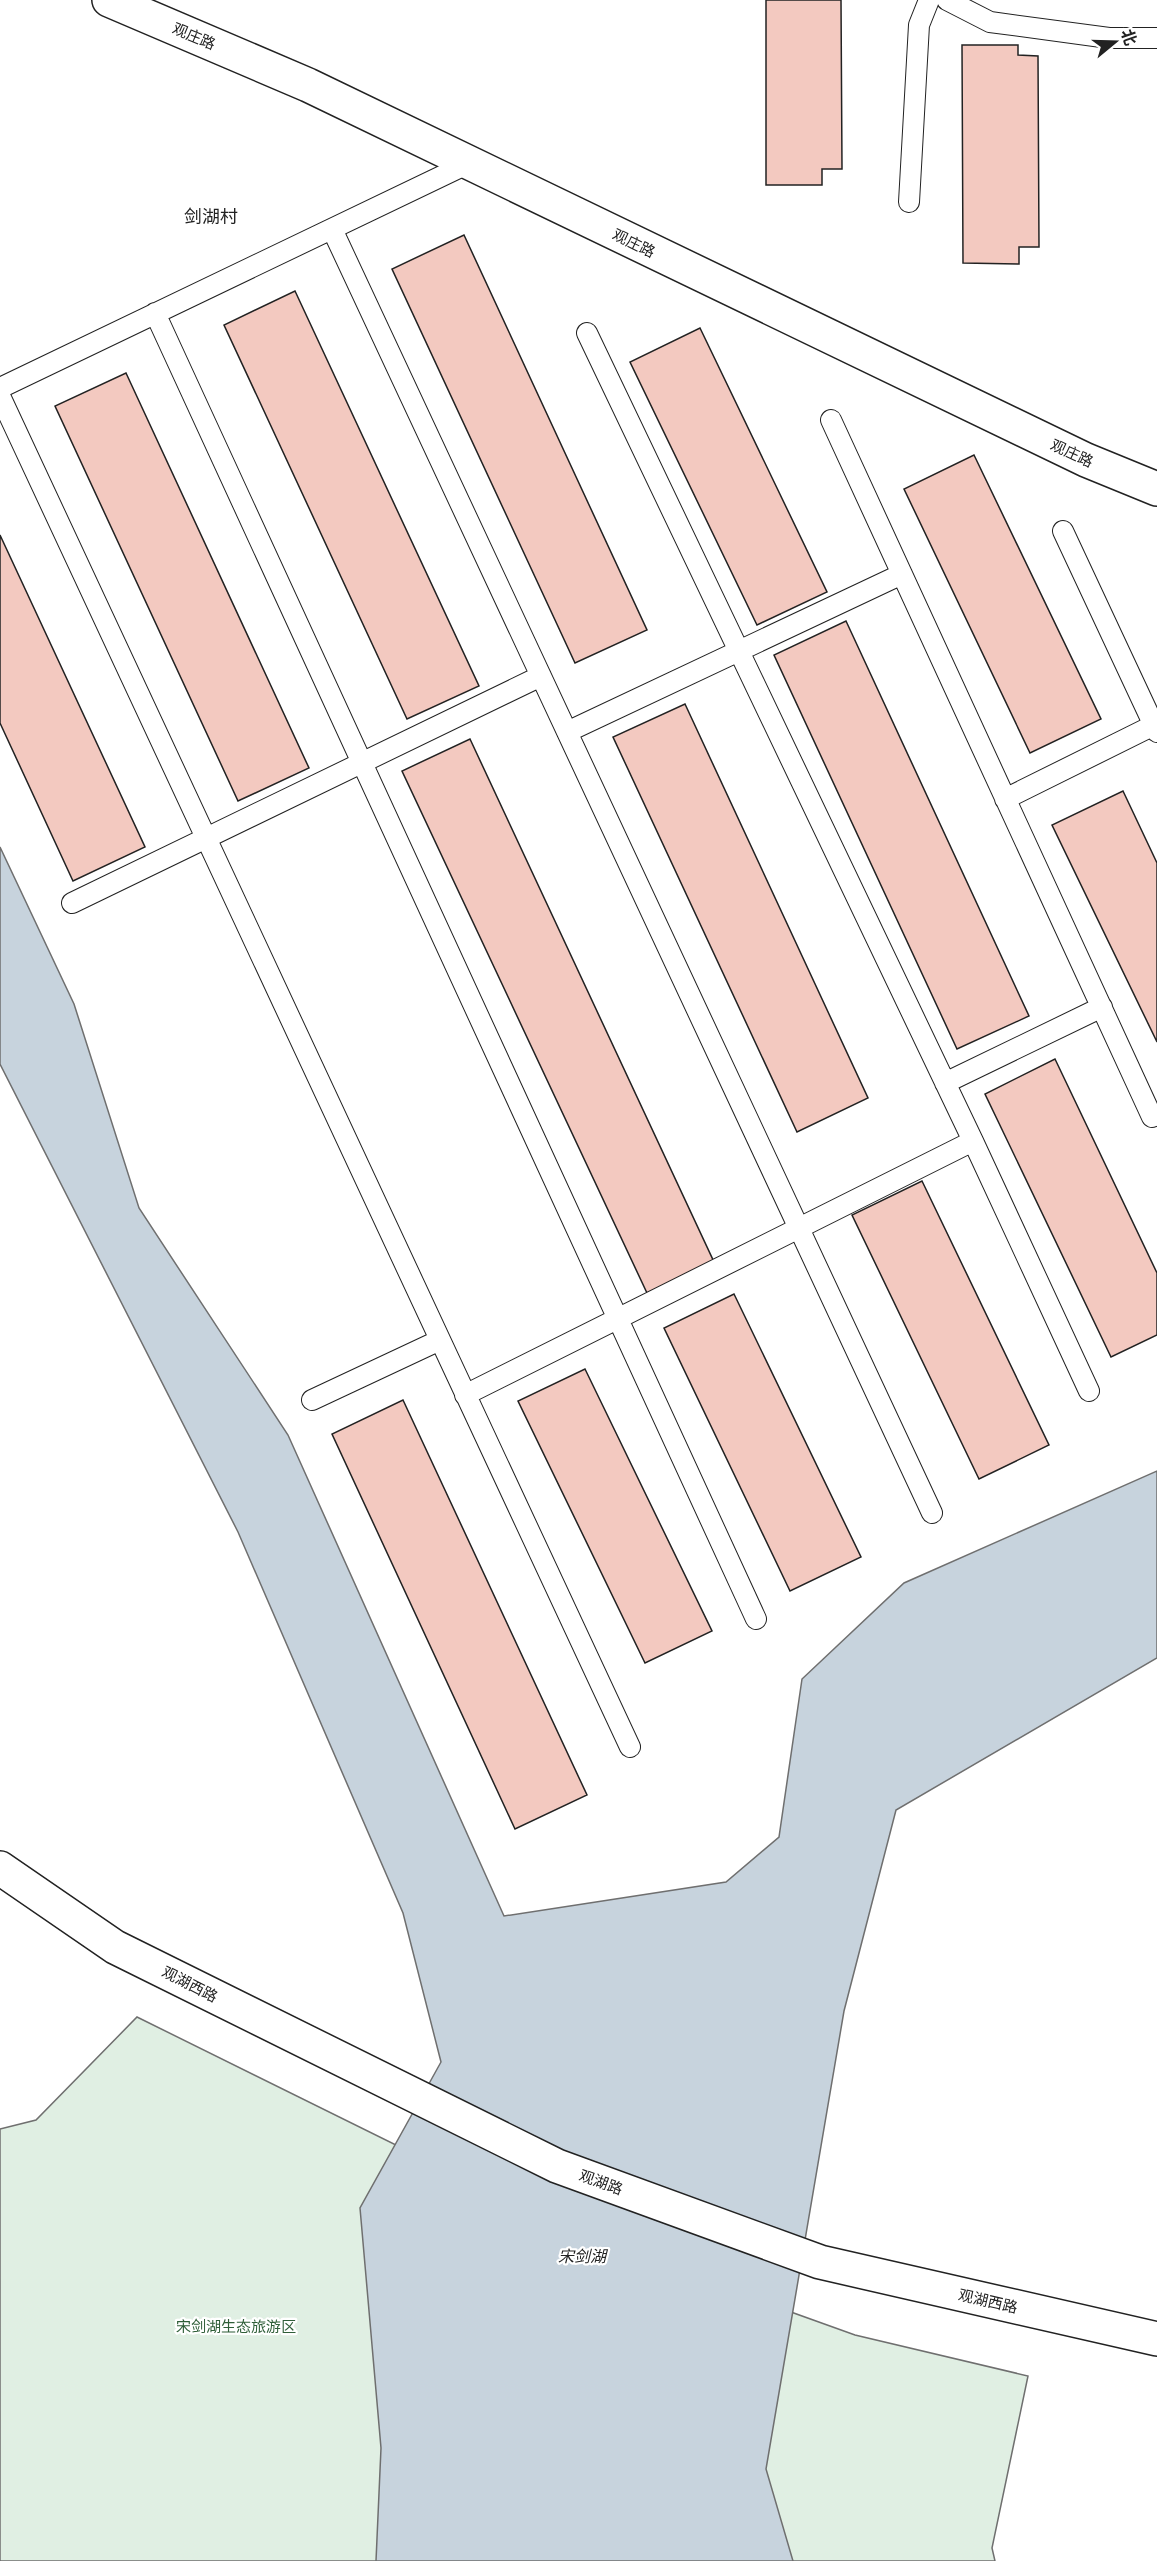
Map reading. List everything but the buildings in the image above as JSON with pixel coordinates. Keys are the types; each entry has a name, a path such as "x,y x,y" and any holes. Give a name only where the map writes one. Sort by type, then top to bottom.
{"street":[{"name":"观庄路","path":"109,0 308,85 1086,460 1157,489"},
{"name":"观湖西路","path":"0,1868 116,1947 389,2084"},
{"name":"观湖路","path":"389,2084 557,2166 820,2262"},
{"name":"观湖西路","path":"820,2262 1157,2339"}],"lane":[{"path":"909,202 920,25 929,0"},
{"path":"947,0 990,22 1108,38 1157,38"},
{"path":"0,388 469,163"},
{"path":"332,229 932,1513"},
{"path":"156,314 756,1619"},
{"path":"587,333 973,1141 1089,1391"},
{"path":"0,396 630,1747"},
{"path":"831,420 1152,1117"},
{"path":"1005,799 1155,729 1062,531"},
{"path":"567,732 902,574"},
{"path":"72,903 541,676"},
{"path":"945,1083 1102,1007"},
{"path":"465,1395 973,1141"},
{"path":"312,1400 440,1340"}],"green space":[{"name":"宋剑湖生态旅游区","path":"137,2017 582,2237 855,2335 1028,2376 992,2548 995,2561 0,2561 0,2129 36,2120"}],"water":[{"name":"宋剑湖","path":"0,847 74,1004 139,1208 288,1435 504,1916 726,1882 779,1837 802,1679 904,1583 1157,1471 1157,1658 896,1810 844,2011 766,2469 793,2561 376,2561 381,2448 360,2208 441,2062 403,1913 238,1532 0,1064"}],"district":[{"name":"剑湖村","path":"211,216"}]}
